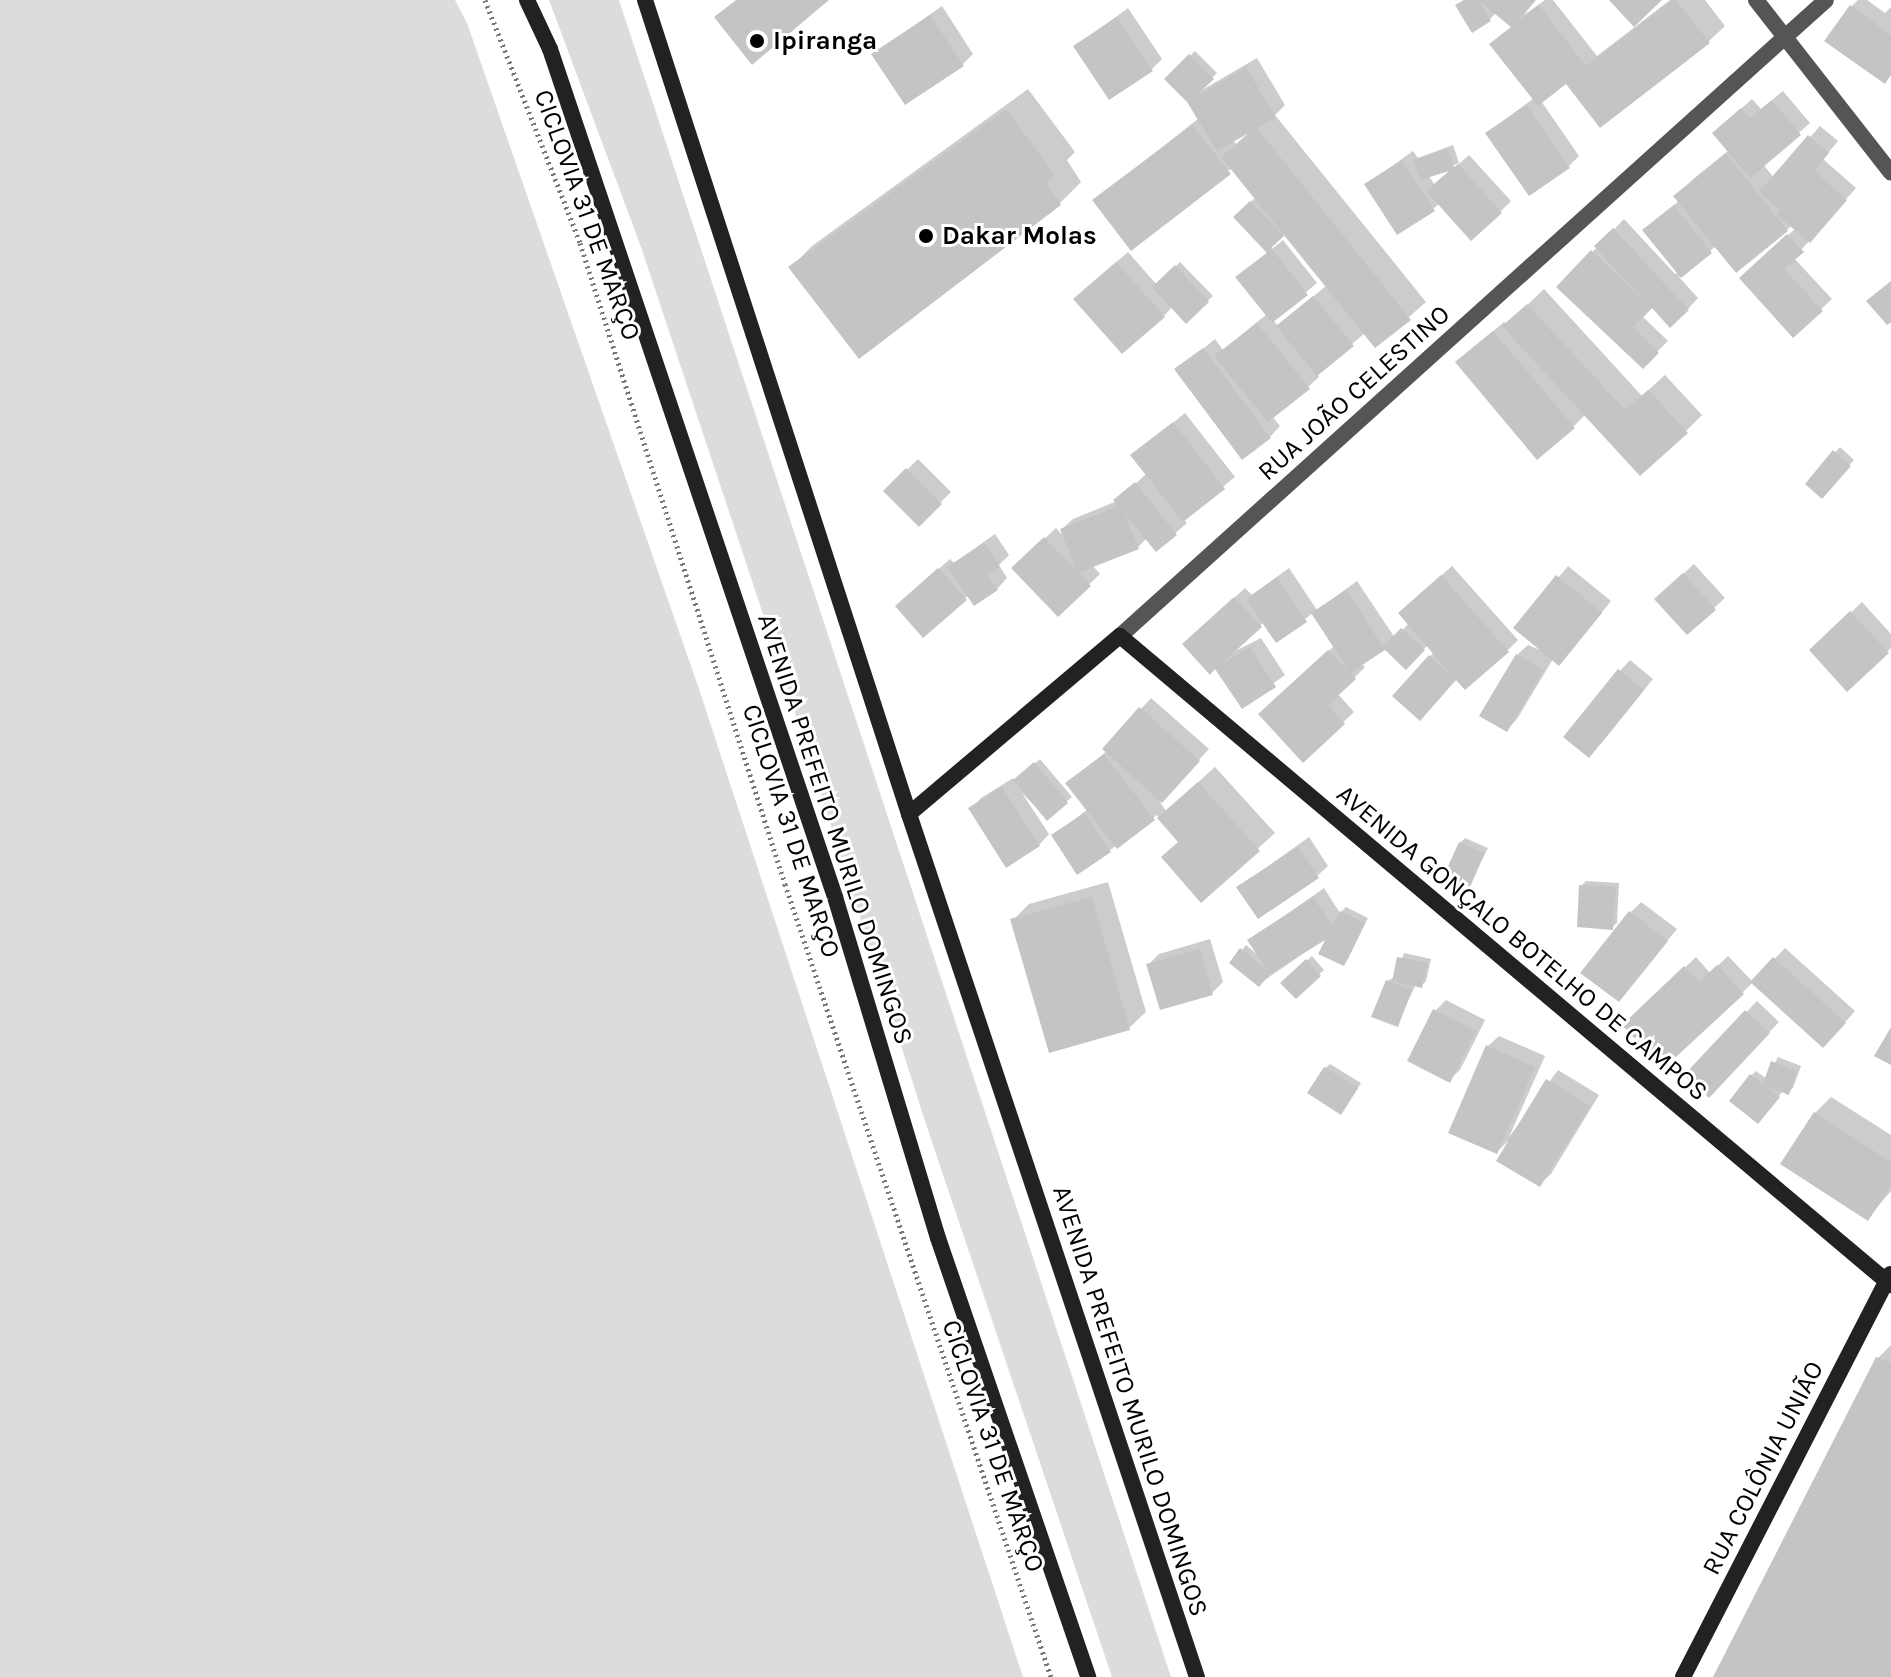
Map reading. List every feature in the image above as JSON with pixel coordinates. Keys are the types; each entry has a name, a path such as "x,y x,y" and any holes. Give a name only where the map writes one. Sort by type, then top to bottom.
{"main road":[{"name":"AVENIDA PREFEITO MURILO DOMINGOS","path":"527,0 550,49 835,897 938,1238 1088,1677"},
{"name":"AVENIDA PREFEITO MURILO DOMINGOS","path":"645,0 909,814 1197,1677"},
{"name":"RUA JOÃO CELESTINO","path":"909,814 1120,636"},
{"name":"AVENIDA GONÇALO BOTELHO DE CAMPOS","path":"1120,636 1889,1280"},
{"name":"RUA COLÔNIA UNIÃO","path":"1683,1677 1889,1280"}],"street":[{"path":"1756,0 1891,173"},
{"name":"RUA JOÃO CELESTINO","path":"1120,636 1826,0"}],"path":[{"name":"CICLOVIA 31 DE MARÇO","path":"485,0 580,243 785,884 1051,1677"}],"shaded area":[{"path":"0,0 455,0 467,23 699,689 1023,1677 0,1677"},
{"path":"549,0 619,0 1171,1677 1112,1677 925,1121 775,650 641,247"}],"building":[{"name":"Ipiranga","path":"736,0 829,0 752,65 714,17"},
{"path":"1464,0 1478,0 1491,21 1472,33 1455,5"},
{"path":"1478,0 1536,0 1516,23 1539,5 1586,66 1672,0 1676,0 1710,43 1600,128 1566,84 1538,106 1489,44 1511,27"},
{"path":"1609,0 1662,0 1634,27"},
{"path":"1850,5 1891,35 1891,75 1885,84 1824,41"},
{"path":"930,15 964,66 905,105 871,54"},
{"path":"1117,17 1153,71 1109,100 1073,46"},
{"path":"1189,54 1214,79 1195,97 1246,67 1276,118 1257,128 1411,320 1375,348 1221,157 1254,130 1217,151 1187,102 1164,79"},
{"path":"1772,100 1801,135 1750,178 1712,133 1741,108 1750,118"},
{"path":"1526,105 1570,168 1529,196 1485,133"},
{"name":"Dakar Molas","path":"1006,109 1055,175 1046,182 1061,205 859,359 788,267"},
{"path":"1192,125 1231,174 1131,251 1092,200"},
{"path":"1808,135 1829,153 1814,171 1847,200 1810,243 1776,214 1780,210 1759,192"},
{"path":"1448,148 1454,167 1458,164 1502,213 1471,241 1426,191 1449,171 1420,180 1413,160"},
{"path":"1726,154 1788,231 1736,273 1673,196"},
{"path":"1402,160 1435,211 1397,235 1364,184"},
{"path":"1250,201 1284,236 1271,248 1308,295 1272,323 1235,277 1267,253 1233,217"},
{"path":"1674,205 1712,253 1681,278 1642,230"},
{"path":"1613,228 1689,310 1670,328 1652,308 1633,328 1659,353 1643,369 1556,287 1591,250 1645,301 1594,246"},
{"path":"1787,234 1804,252 1784,269 1823,311 1793,338 1739,278"},
{"path":"1116,262 1165,317 1122,354 1073,299"},
{"path":"1175,265 1209,302 1186,324 1152,287"},
{"path":"1891,281 1891,322 1887,325 1866,301"},
{"path":"1313,296 1354,346 1317,376 1276,326"},
{"path":"1527,304 1625,410 1648,390 1688,433 1640,476 1502,326"},
{"path":"1257,323 1310,389 1268,422 1214,356"},
{"path":"1493,331 1575,428 1537,460 1455,362"},
{"path":"1203,348 1271,438 1242,460 1174,369"},
{"path":"1173,422 1225,489 1183,522 1130,455"},
{"path":"1833,450 1851,466 1822,499 1805,484"},
{"path":"906,468 942,504 919,527 883,491"},
{"path":"1135,482 1177,535 1156,552 1125,514 1139,549 1078,573 1091,586 1058,617 1011,568 1044,537 1077,572 1060,529 1118,506 1113,500"},
{"path":"984,543 1000,567 988,575 998,590 974,606 947,567"},
{"path":"938,568 967,600 923,638 895,606"},
{"path":"1683,573 1716,610 1687,635 1654,599"},
{"path":"1441,575 1509,652 1465,690 1456,680 1420,721 1392,696 1429,655 1455,679 1398,613"},
{"path":"1556,575 1602,613 1559,666 1513,628"},
{"path":"1277,577 1307,622 1276,643 1246,599"},
{"path":"1346,590 1383,647 1401,628 1425,650 1406,670 1385,650 1350,673 1356,679 1328,705 1345,724 1303,763 1258,714 1328,650 1349,671 1311,613"},
{"path":"1234,597 1262,627 1219,666 1250,647 1276,687 1242,709 1215,669 1210,675 1182,644"},
{"path":"1850,611 1889,653 1847,692 1809,650"},
{"path":"1516,654 1544,670 1507,732 1479,716"},
{"path":"1618,669 1644,690 1589,758 1563,737"},
{"path":"1139,707 1200,761 1162,803 1102,749"},
{"path":"1104,754 1155,820 1117,849 1065,783"},
{"path":"1034,762 1068,803 1047,821 1013,780"},
{"path":"1198,782 1260,851 1201,903 1161,857 1178,842 1157,818"},
{"path":"1002,787 1040,846 1006,868 968,808"},
{"path":"1084,813 1111,852 1077,875 1051,835"},
{"path":"1459,842 1485,853 1470,887 1444,875"},
{"path":"1298,847 1319,878 1258,919 1236,887"},
{"path":"1579,885 1616,887 1613,930 1577,927"},
{"path":"1092,897 1130,1030 1049,1053 1010,919"},
{"path":"1313,897 1332,926 1340,911 1365,923 1344,966 1318,954 1325,940 1270,974 1259,987 1229,963 1240,948 1268,971 1247,940"},
{"path":"1629,911 1668,941 1619,1002 1580,973"},
{"path":"1200,949 1213,995 1160,1010 1146,964"},
{"path":"1397,957 1428,963 1422,988 1392,981"},
{"path":"1773,957 1846,1023 1823,1048 1750,982"},
{"path":"1306,959 1321,976 1296,999 1280,983"},
{"path":"1717,965 1744,994 1663,1069 1622,1025 1684,966 1699,982"},
{"path":"1386,980 1412,990 1398,1027 1371,1017"},
{"path":"1433,1009 1476,1031 1450,1083 1407,1061"},
{"path":"1745,1010 1770,1033 1709,1098 1684,1075"},
{"path":"1891,1027 1891,1065 1874,1056"},
{"path":"1486,1045 1535,1067 1497,1154 1448,1133"},
{"path":"1771,1061 1797,1071 1789,1095 1766,1086 1780,1097 1758,1124 1729,1101 1750,1074 1763,1084"},
{"path":"1324,1067 1358,1088 1341,1115 1307,1093"},
{"path":"1546,1079 1590,1106 1540,1187 1496,1161"},
{"path":"1814,1112 1891,1162 1891,1186 1868,1221 1780,1164"},
{"path":"1876,1357 1891,1363 1891,1677 1713,1677"}],"place":[{"name":"Ipiranga","path":"757,41"},
{"name":"Dakar Molas","path":"926,236"}]}
